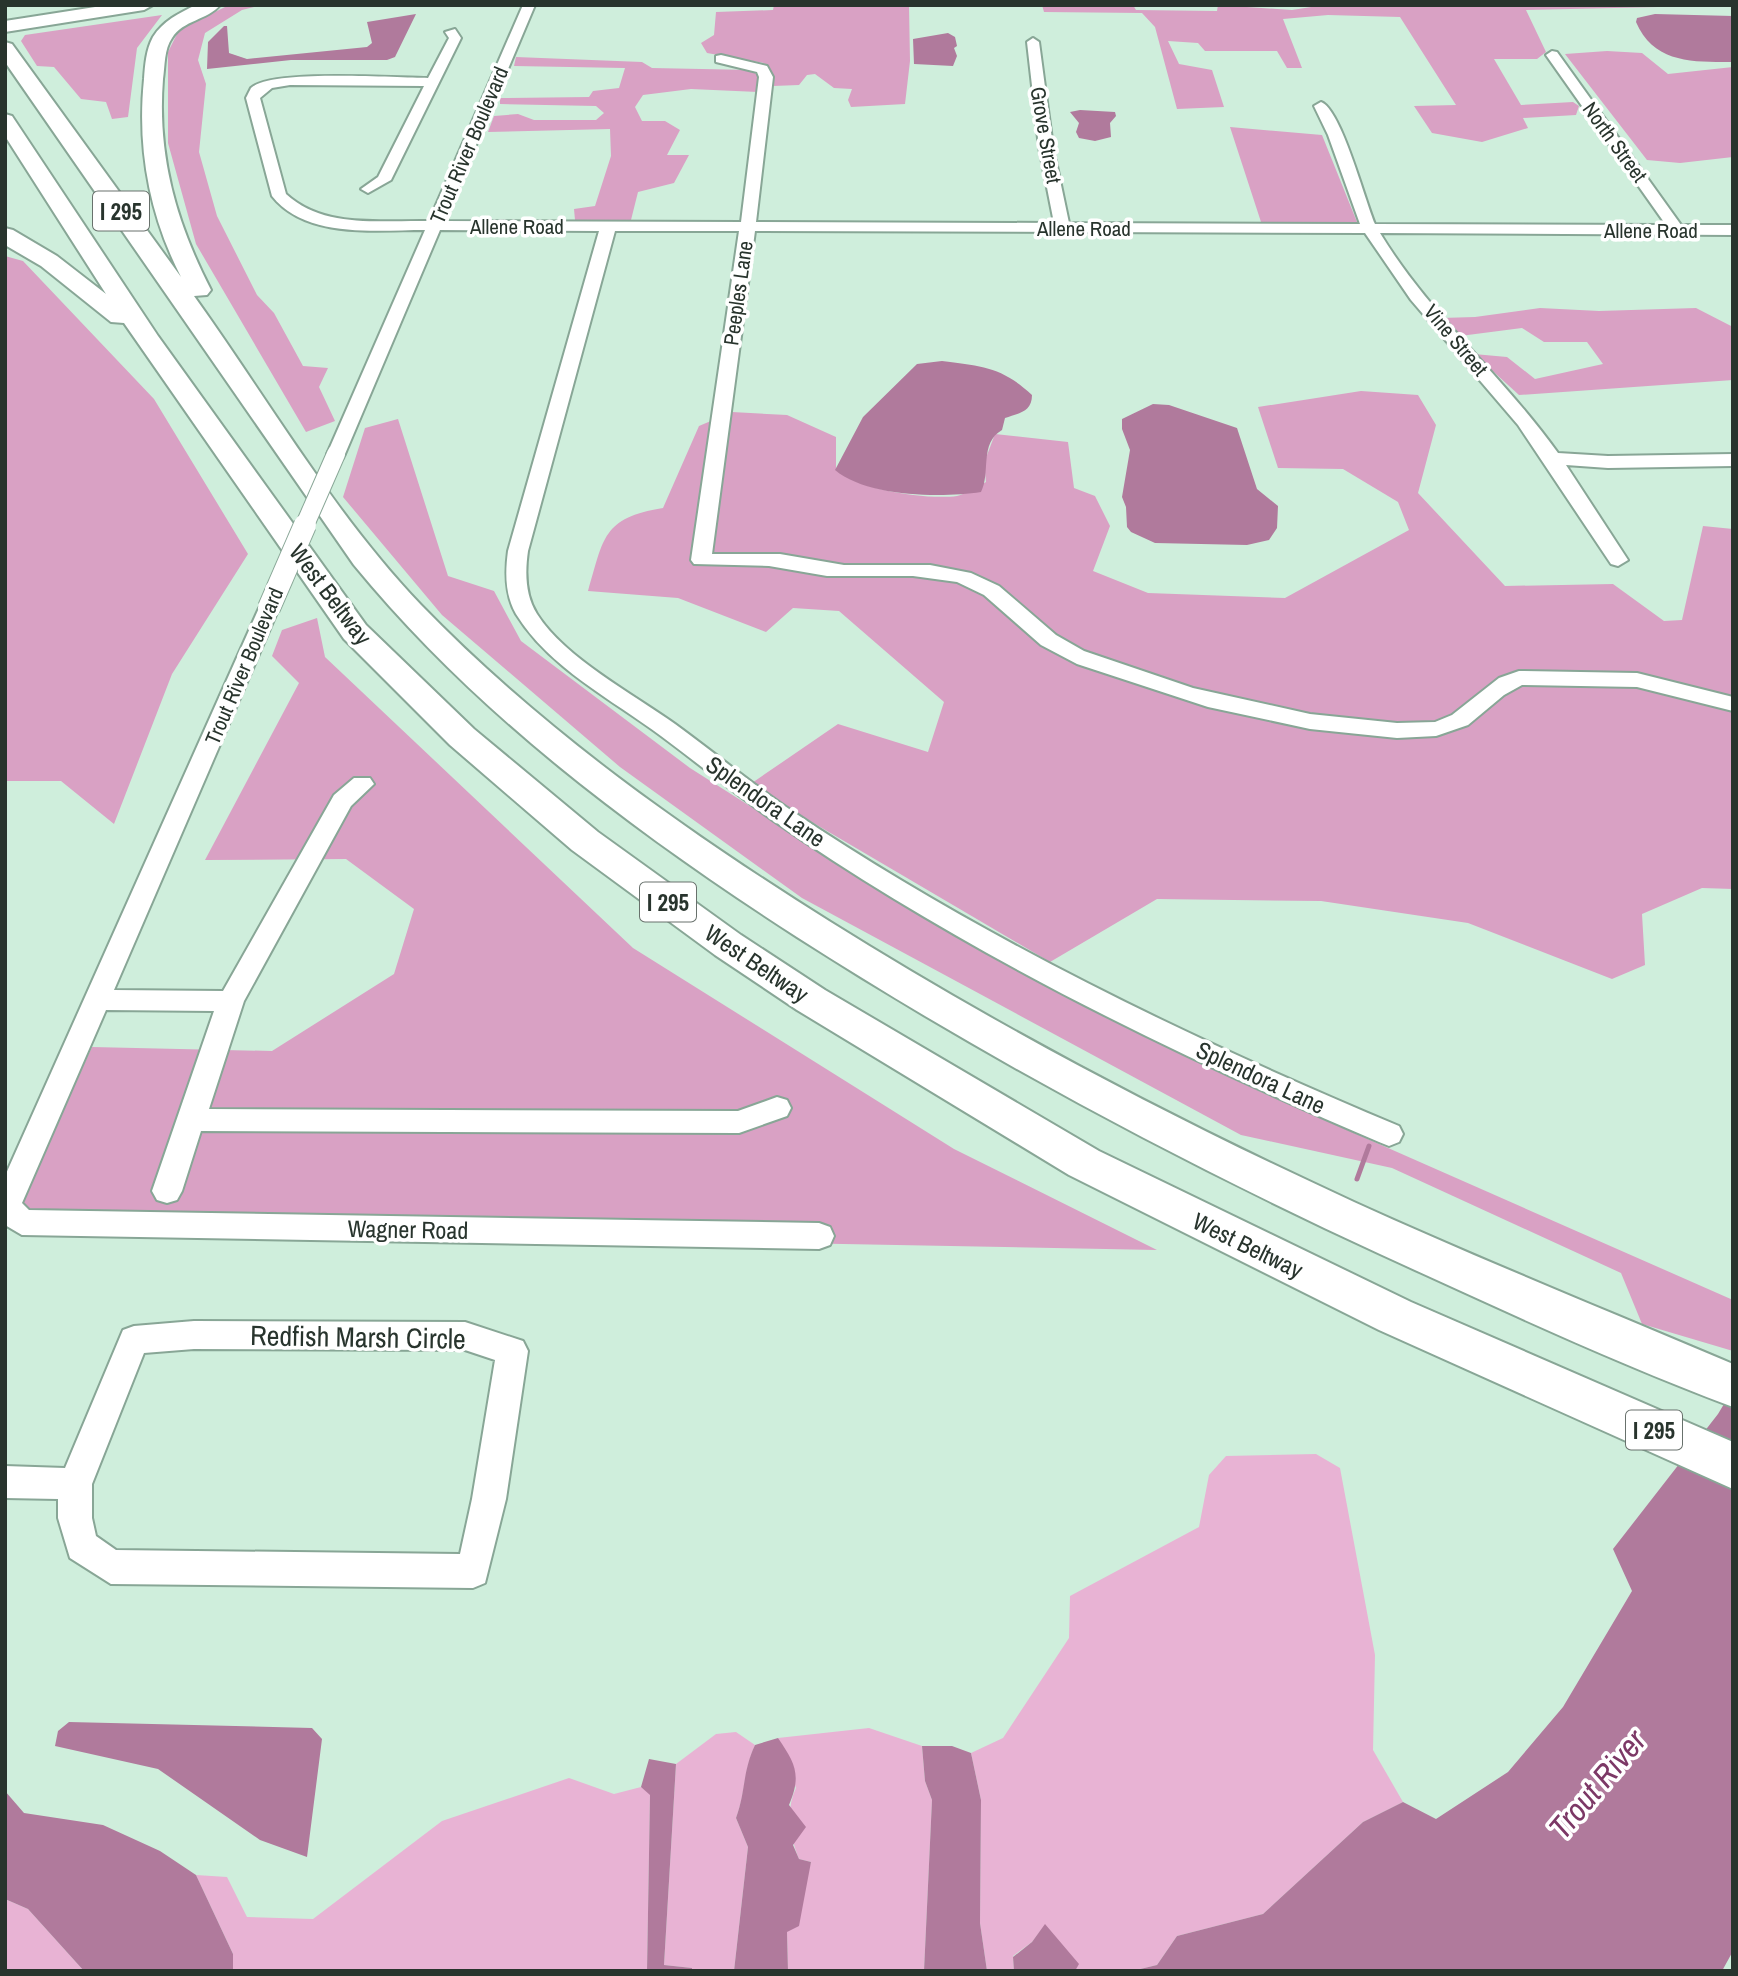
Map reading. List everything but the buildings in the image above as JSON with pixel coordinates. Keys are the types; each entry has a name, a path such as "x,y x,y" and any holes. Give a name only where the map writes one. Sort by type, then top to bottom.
{"highway":[{"path":"52,13 83,5"},
{"path":"5,20 105,5"},
{"path":"5,27 144,5"},
{"path":"211,5 181,20 161,39 157,49 150,116 150,151 156,185 167,221 237,375"},
{"name":"West Beltway","path":"5,48 365,561 411,612 522,716 628,802 724,871 899,984 1130,1113 1422,1253 1733,1386"},
{"name":"West Beltway","path":"5,120 147,339 355,632 462,737 585,841 728,945 811,1000 1084,1163 1395,1316 1733,1466"},
{"path":"5,235 49,261 147,339"}],"street":[{"name":"Trout River Boulevard","path":"6,1207 99,1000 529,5"},
{"path":"368,190 384,180 455,38 451,32"},
{"name":"Grove Street","path":"1033,42 1046,146 1062,220 1060,228"},
{"name":"North Street","path":"1552,55 1677,230"},
{"name":"Peeples Lane","path":"701,560 766,77 755,65 721,60"},
{"path":"432,82 279,82 256,91 253,98 279,196 291,208 332,223 435,226"},
{"name":"Vine Street","path":"1321,106 1331,121 1336,142 1370,229 1449,334 1535,434 1618,561"},
{"name":"Allene Road","path":"435,226 1733,230"},
{"name":"Splendora Lane","path":"608,227 518,551 514,575 527,615 574,660 727,776 803,829 904,890 1043,970 1274,1086 1389,1134"},
{"path":"1550,458 1608,463 1733,460"},
{"path":"701,560 790,561 825,570 971,573 1021,612 1045,639 1066,650 1167,689 1267,713 1355,727 1417,732 1438,729 1463,720 1501,684 1519,678 1637,680 1733,704"},
{"path":"167,1191 231,1001 342,801 362,784"},
{"path":"99,1000 231,1001"},
{"path":"191,1120 738,1122 777,1108"},
{"name":"Wagner Road","path":"6,1207 22,1222 819,1236"},
{"name":"Redfish Marsh Circle","path":"194,1335 465,1336 512,1351 489,1499 473,1571 111,1567 82,1546 75,1518 75,1484 134,1340 194,1335"},
{"path":"5,1482 75,1484"}],"shaded area":[{"path":"229,5 262,5 242,10 205,33 198,60 206,84 199,152 217,216 257,295 274,313 303,366 328,368 319,387 335,421 306,432 196,244 168,143 168,52 179,30"},
{"path":"774,5 909,5 910,61 905,104 851,107 848,100 852,89 834,88 815,74 807,75 799,85 773,86 772,75 764,63 707,53 701,43 714,35 716,12 773,10"},
{"path":"1042,5 1133,5 1136,10 1217,11 1218,5 1292,10 1324,5 1658,7 1526,10 1546,52 1537,59 1494,59 1521,105 1573,102 1579,106 1576,115 1523,118 1528,128 1482,142 1432,133 1414,106 1456,105 1400,17 1328,15 1283,19 1302,68 1287,68 1277,51 1205,51 1198,43 1168,41 1179,64 1212,70 1224,107 1177,109 1155,27 1142,13 1044,12"},
{"path":"162,15 137,48 128,117 112,119 106,102 81,99 54,67 37,66 21,41 25,35"},
{"path":"1607,51 1642,53 1668,74 1733,67 1733,157 1680,163 1647,160 1565,54"},
{"path":"516,57 642,62 652,68 751,70 760,77 758,92 691,89 643,95 635,107 642,121 665,121 680,130 667,155 689,155 674,183 638,192 631,220 575,220 574,209 595,206 611,156 610,129 488,132 494,116 518,114 534,120 596,120 604,113 596,106 500,104 500,98 589,97 593,91 619,88 625,68 514,66"},
{"path":"1230,127 1322,135 1357,222 1261,222"},
{"path":"5,256 23,261 154,399 248,554 172,674 114,824 61,781 5,781"},
{"path":"1540,308 1599,311 1696,308 1733,327 1733,380 1519,395 1474,354 1507,357 1535,379 1603,364 1587,342 1544,342 1522,328 1460,336 1441,318 1475,317"},
{"path":"1361,391 1418,395 1436,425 1418,493 1505,586 1613,584 1664,621 1682,620 1703,526 1733,529 1733,889 1702,888 1642,914 1645,965 1612,979 1468,923 1321,901 1157,899 1050,962 749,785 838,724 928,752 944,702 839,611 793,608 766,632 678,598 588,591 598,557 609,533 628,518 663,508 699,426 732,412 787,415 836,437 836,470 860,483 911,495 957,496 986,482 984,463 995,434 1068,442 1074,488 1095,496 1110,526 1093,571 1148,593 1285,598 1409,530 1398,502 1343,469 1278,468 1258,407"},
{"path":"398,419 448,576 494,591 521,641 690,768 835,860 1261,1092 1733,1300 1733,1351 1642,1324 1621,1273 1392,1168 1241,1135 802,898 620,767 442,615 343,497 365,428"},
{"path":"317,618 325,657 633,948 954,1149 1157,1250 9,1228 92,1047 272,1051 394,974 414,909 346,859 205,860 299,683 272,656 282,630"},
{"path":"1316,1454 1340,1468 1375,1655 1373,1750 1403,1802 1363,1822 1263,1914 1177,1936 1157,1965 1132,1971 1075,1971 1078,1964 1045,1925 1032,1942 1013,1956 1014,1971 987,1971 980,1923 981,1800 971,1753 1003,1738 1069,1638 1070,1596 1199,1527 1209,1475 1226,1456"},
{"path":"869,1728 922,1746 925,1781 932,1800 924,1971 788,1971 787,1932 811,1862 799,1859 793,1841 790,1815 796,1788 778,1738"},
{"path":"736,1732 755,1745 736,1818 748,1847 734,1971 692,1971 692,1968 664,1965 676,1764 716,1734"},
{"path":"569,1778 614,1794 641,1787 650,1794 647,1971 233,1971 233,1954 196,1875 227,1877 247,1917 313,1919 442,1821"},
{"path":"5,1899 28,1909 84,1971 5,1971"}],"water":[{"path":"416,14 395,57 387,60 291,60 207,69 208,42 224,26 227,26 229,53 247,59 367,47 372,43 367,22"},
{"path":"1655,14 1733,16 1733,62 1704,62 1664,53 1653,46 1636,22 1637,18"},
{"path":"948,33 955,37 957,46 954,48 957,56 953,66 914,64 913,39"},
{"path":"1070,112 1115,112 1116,116 1110,123 1111,137 1095,141 1079,138 1076,132 1079,123"},
{"path":"942,361 991,369 1011,379 1032,395 1030,405 1020,413 1005,418 1002,430 990,442 981,492 926,495 885,490 866,486 835,470 863,417 917,364"},
{"path":"1153,404 1169,405 1237,428 1257,489 1278,506 1277,528 1269,540 1247,545 1155,543 1131,532 1127,527 1126,507 1122,497 1130,450 1122,429 1122,419"},
{"name":"Trout River","path":"1733,1389 1733,1951 1722,1971 1132,1971 1157,1965 1177,1936 1263,1914 1363,1822 1403,1802 1436,1819 1508,1772 1563,1707 1632,1591 1613,1549 1718,1414"},
{"path":"69,1722 312,1728 322,1739 307,1857 260,1840 158,1769 55,1746 58,1731"},
{"path":"778,1738 795,1770 795,1785 789,1805 806,1827 793,1845 799,1859 811,1862 799,1926 787,1932 788,1971 734,1971 748,1847 736,1818 755,1745"},
{"path":"922,1746 952,1746 971,1753 981,1800 980,1923 987,1971 924,1971 932,1800 925,1781"},
{"path":"649,1759 676,1764 664,1965 692,1968 692,1971 647,1971 650,1795 641,1787"},
{"path":"5,1791 24,1813 103,1825 160,1851 196,1875 233,1954 233,1971 84,1971 28,1909 5,1899"},
{"path":"1045,1924 1079,1964 1075,1971 1014,1971 1013,1957 1032,1942"}],"waterway":[{"path":"1357,1179 1369,1146"}]}
